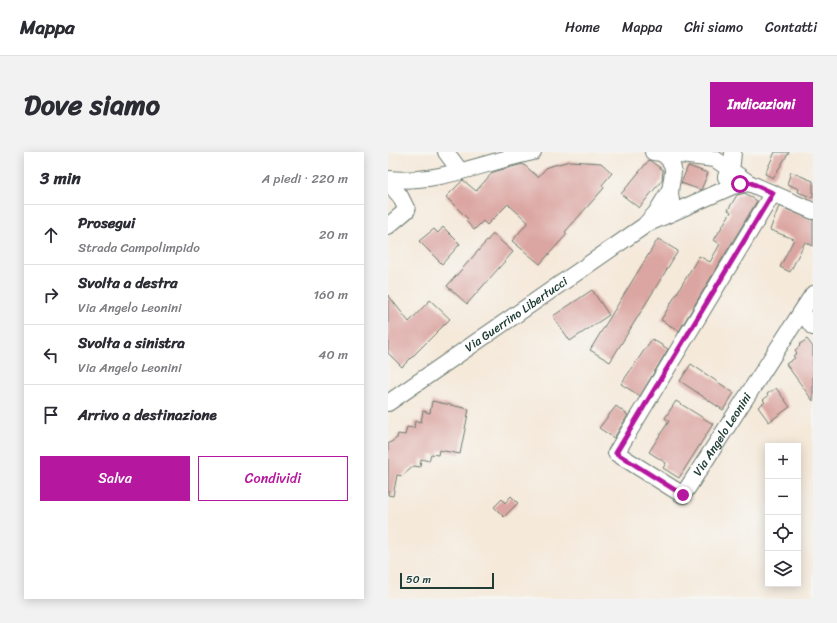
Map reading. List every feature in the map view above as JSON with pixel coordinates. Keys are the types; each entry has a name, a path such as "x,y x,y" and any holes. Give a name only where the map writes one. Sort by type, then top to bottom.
{"street":[{"path":"446,152 460,171"},
{"path":"388,181 426,179 534,152"},
{"name":"Via Guerrino Libertucci","path":"712,196 721,186 729,168 733,152"},
{"path":"737,152 750,177 760,188"},
{"path":"658,153 701,154 716,160 760,188 813,211"},
{"name":"Via Guerrino Libertucci","path":"644,226 656,213 670,190 674,170 671,162 658,153"},
{"path":"388,181 400,196 407,210 388,226"},
{"name":"Via Guerrino Libertucci","path":"388,403 644,226 733,186 760,188"},
{"name":"Via Angelo Leonini","path":"760,188 616,453 683,495 813,294"},
{"path":"670,190 672,201 675,205 685,208"},
{"path":"802,312 813,327"}],"building":[{"path":"775,152 789,152 773,178 765,174"},
{"path":"649,160 663,170 662,180 639,208 621,194"},
{"path":"570,161 601,163 612,173 602,185 604,188 565,232 567,234 540,264 512,241 528,222 508,204 487,225 483,221 474,230 466,221 468,219 446,197 463,180 476,191 493,172 523,164 538,177 547,167"},
{"path":"688,166 708,173 701,190 681,183"},
{"path":"791,172 813,181 813,198 798,192 799,189 787,184"},
{"path":"745,193 757,201 679,331 661,320 699,256 710,262 720,244 714,240 731,212 728,210 737,195"},
{"path":"779,206 813,220 813,246 805,242 790,272 780,267 794,239 770,230"},
{"path":"443,227 460,244 442,264 419,241 434,229 438,233"},
{"path":"493,234 513,252 467,304 447,286"},
{"path":"658,239 678,251 610,362 590,350"},
{"path":"592,290 609,315 570,341 553,316"},
{"path":"388,295 409,322 430,300 450,319 402,367 388,353"},
{"path":"652,339 668,349 640,396 621,384"},
{"path":"807,339 813,347 813,401 786,364 795,358 793,356 797,353 795,350"},
{"path":"691,364 734,393 723,410 680,381"},
{"path":"776,388 790,407 769,422 758,407 765,402 763,400 768,396 767,394"},
{"path":"432,401 469,409 460,454 439,450 438,455 431,454 429,461 421,459 420,467 414,466 402,476 397,475 393,496 388,495 388,444 397,438 398,434 405,435 407,427 414,428 415,421 421,422 423,411 430,413"},
{"path":"676,401 713,424 679,478 663,468 666,463 649,452 669,421 665,418"},
{"path":"616,406 628,415 614,438 599,428"},
{"path":"511,496 518,503 504,517 494,507 502,499 505,503"}],"route":[{"path":"683,495 616,453 773,193 749,182 740,184"}]}
